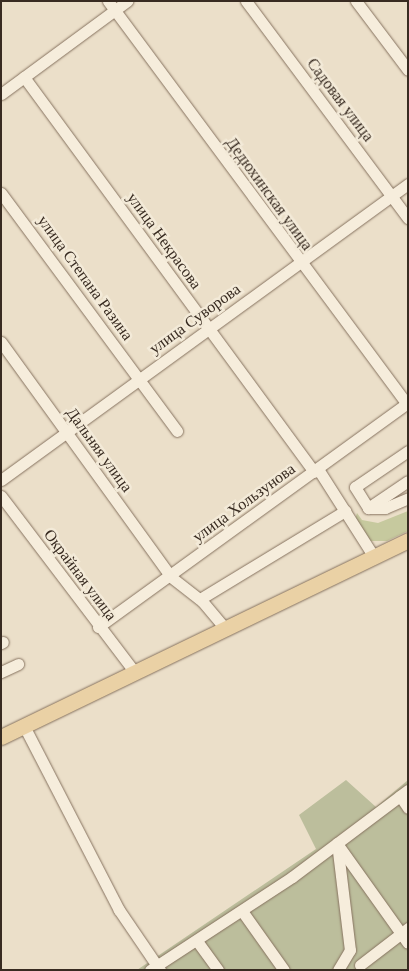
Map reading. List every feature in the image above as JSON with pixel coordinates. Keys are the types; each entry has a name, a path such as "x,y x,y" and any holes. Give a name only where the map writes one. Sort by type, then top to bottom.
{"main road":[{"path":"1,736 408,540"}],"street":[{"path":"1,94 111,6 127,1"},
{"name":"Садовая улица","path":"246,1 408,218"},
{"path":"356,1 408,70"},
{"name":"Дедюхинская улица","path":"111,6 299,263 407,404"},
{"name":"улица Некрасова","path":"24,77 316,471 374,557"},
{"name":"улица Суворова","path":"1,480 408,184"},
{"name":"улица Степана Разина","path":"1,193 177,431"},
{"name":"Дальняя улица","path":"1,342 171,577 200,599 225,628"},
{"name":"улица Хользунова","path":"98,627 171,577 407,404"},
{"path":"367,506 355,487 408,451"},
{"path":"200,599 346,513 367,506 408,480"},
{"name":"Окрайная улица","path":"1,496 98,627 134,671"},
{"path":"367,506 385,508 408,498"},
{"path":"1,672 18,664"},
{"path":"24,726 84,847 139,944 156,968 242,911 404,793 408,808"},
{"path":"337,843 406,935 362,967 350,950 337,843"},
{"path":"242,911 284,970"},
{"path":"197,940 218,970"},
{"path":"338,970 350,950"}],"green space":[{"path":"408,511 408,531 387,541 368,541 355,519 357,513 362,520 378,523"},
{"path":"346,780 376,807 408,780 408,970 137,970 316,849 299,815"}]}
